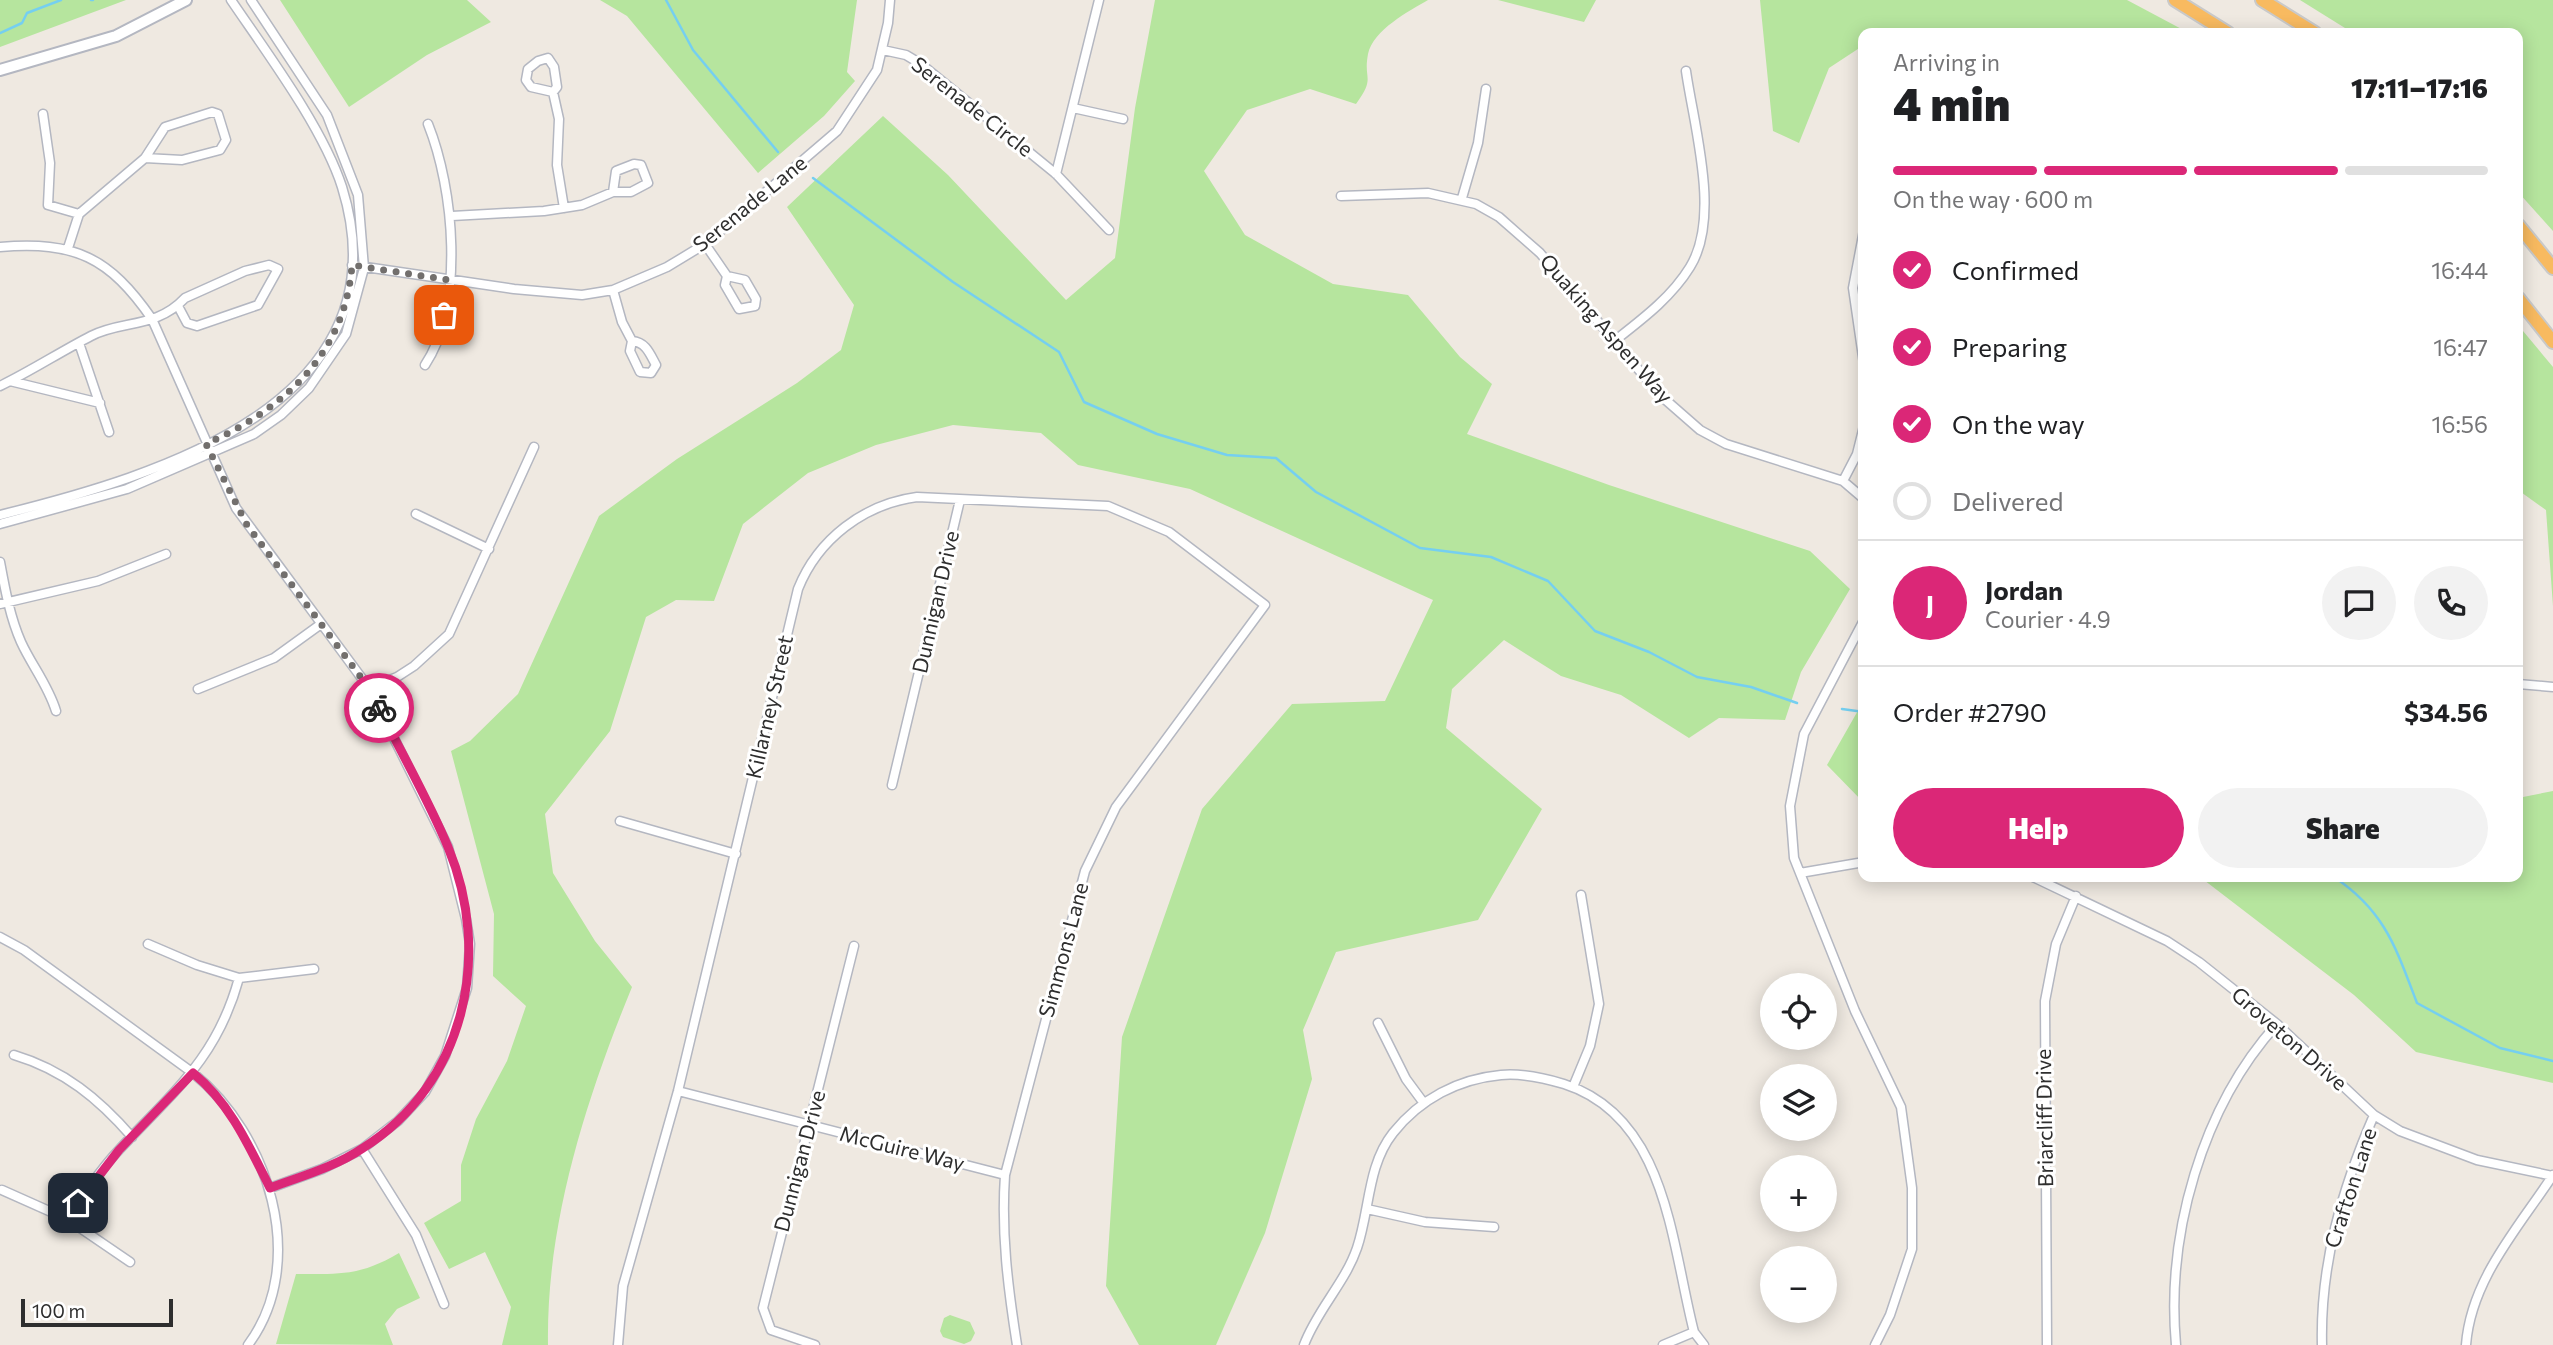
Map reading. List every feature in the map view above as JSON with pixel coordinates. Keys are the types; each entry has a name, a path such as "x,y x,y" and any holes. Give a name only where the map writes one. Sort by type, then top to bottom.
{"highway":[{"path":"2175,0 2220,28"},
{"path":"2262,0 2307,28"},
{"path":"2523,231 2553,268"},
{"path":"2523,305 2553,342"}],"main road":[{"path":"0,70 116,36 186,0"}],"street":[{"path":"0,515 104,488 253,422 286,396 303,378 337,326 352,265 350,220 338,176 281,74 231,0"},
{"path":"0,524 127,489 210,454 268,425 318,377 346,334 364,268 358,195 327,115 251,0"},
{"name":"Serenade Lane","path":"352,265 544,293 582,295 613,290 667,267 705,244 837,131 865,92 883,50 890,0"},
{"name":"Serenade Circle","path":"1056,174 1099,0"},
{"name":"Serenade Circle","path":"883,50 906,55 920,64 1056,174 1109,230"},
{"path":"548,58 554,67 557,87 552,92 531,87 526,80 528,69 538,61 548,58"},
{"path":"1613,342 1671,292 1699,250 1704,226 1703,187 1686,71"},
{"path":"1462,198 1478,143 1486,89"},
{"path":"552,92 559,119 557,166 564,208"},
{"path":"1073,108 1123,119"},
{"path":"68,248 79,214 145,158 170,122 212,112 218,114 226,140 220,150 182,160 145,158"},
{"path":"43,114 50,163 48,205 79,214"},
{"path":"425,365 439,338 449,280 452,216 438,148 428,124"},
{"path":"452,216 564,208 582,205 613,192 631,192 648,183 641,165 634,164 616,171 613,192"},
{"name":"Quaking Aspen Way","path":"1341,196 1428,193 1462,198 1499,217 1540,253 1660,395 1700,430 1726,444 1843,481 1858,494"},
{"path":"0,247 40,244 68,248 117,276 152,319 210,454 247,525 369,688 448,847 466,919 470,971 455,1031 425,1092 397,1121 362,1149 322,1169 270,1188"},
{"path":"705,244 727,276 745,281 756,299 755,306 746,310 739,309 725,285 727,276"},
{"path":"1858,262 1853,288 1858,323"},
{"path":"0,386 100,332 137,326 178,306 185,298 245,271 269,265 278,269 258,305 197,326 187,323 178,306"},
{"path":"613,290 622,322 632,341"},
{"path":"79,343 109,432"},
{"path":"10,381 100,403"},
{"path":"369,688 397,677 439,645 457,619 473,578 489,549 534,447"},
{"path":"1843,481 1858,450"},
{"name":"Killarney Street","path":"618,1345 623,1286 678,1091 790,624 799,589 809,566 838,533 856,518 883,505 917,497 1108,506 1169,532 1265,605"},
{"name":"Dunnigan Drive","path":"892,785 960,500"},
{"path":"416,514 489,549"},
{"path":"4,603 98,581 166,554"},
{"path":"0,562 4,603 21,642 49,688 56,711"},
{"name":"Simmons Lane","path":"1017,1345 1004,1259 1002,1213 1005,1175 1085,871 1116,807 1265,605"},
{"path":"198,689 274,658 321,624"},
{"path":"1858,631 1804,734 1790,806 1794,858 1855,1011 1901,1107 1912,1188 1912,1249 1890,1315 1875,1345"},
{"path":"2523,684 2553,687"},
{"path":"620,821 736,854"},
{"path":"1800,873 1858,863"},
{"name":"Groveton Drive","path":"2044,882 2167,941 2199,962 2277,1024 2374,1115 2413,1138 2446,1151 2553,1176"},
{"path":"1573,1087 1590,1046 1599,1004 1581,895"},
{"name":"Briarcliff Drive","path":"2047,1345 2045,1001 2056,944 2076,896"},
{"path":"0,937 24,950 193,1073 212,1089 233,1117 270,1188 276,1217 278,1267 271,1300 248,1345"},
{"path":"148,944 197,965 239,978 314,969"},
{"name":"Dunnigan Drive","path":"815,1345 771,1330 762,1308 854,946"},
{"path":"67,1219 103,1168 193,1073 220,1027 239,978"},
{"path":"1378,1023 1406,1079 1423,1102"},
{"path":"2176,1345 2177,1273 2189,1196 2203,1154 2235,1080 2253,1051 2277,1024"},
{"path":"14,1055 51,1069 85,1089 132,1137"},
{"path":"1304,1345 1350,1266 1379,1156 1392,1134 1423,1102 1441,1091 1484,1077 1512,1074 1547,1079 1573,1087 1609,1105 1642,1147 1657,1175 1694,1332 1704,1345"},
{"name":"McGuire Way","path":"678,1091 1005,1175"},
{"name":"Crafton Lane","path":"2322,1345 2326,1274 2333,1234 2352,1170 2374,1115"},
{"path":"362,1149 416,1235 444,1304"},
{"path":"2466,1345 2475,1307 2505,1243 2553,1176"},
{"path":"2,1190 67,1219 130,1262"},
{"path":"1367,1209 1425,1222 1494,1227"},
{"path":"1663,1345 1694,1332"}],"green space":[{"path":"0,0 126,0 0,47"},
{"path":"280,0 467,0 491,22 427,55 349,107"},
{"path":"600,0 857,0 847,72 855,81 824,116 758,173 627,16"},
{"path":"1155,0 1428,0 1384,29 1371,45 1366,88 1356,104 1310,89 1247,110 1204,171 1245,235 1333,284 1408,295 1460,357 1492,384 1467,434 1609,485 1810,551 1850,589 1801,672 1785,720 1719,718 1689,738 1621,695 1561,676 1504,640 1452,689 1446,728 1542,809 1478,920 1336,952 1303,1030 1312,1079 1265,1233 1216,1345 1139,1345 1106,1286 1122,1037 1202,809 1292,704 1385,701 1433,600 1190,489 1078,465 1041,433 953,425 876,445 808,473 743,524 714,601 676,600 646,617 610,731 545,814 553,873 595,941 632,987 599,1073 572,1162 554,1253 548,1345 502,1345 511,1307 485,1252 449,1269 424,1223 461,1201 461,1165 476,1119 507,1061 526,1006 493,976 494,914 451,751 470,741 518,694 599,516 677,459 797,383 841,350 854,305 787,207 883,116 948,175 1066,300 1115,258 1135,108"},
{"path":"1498,0 1596,0 1584,22"},
{"path":"1760,0 2127,0 2180,28 1858,28 1858,49 1829,68 1799,143 1773,131"},
{"path":"2300,0 2553,0 2553,231 2523,198 2523,28 2345,28"},
{"path":"2523,331 2553,367 2553,606 2546,510 2523,494"},
{"path":"1858,711 1858,797 1827,765"},
{"path":"2553,791 2553,1083 2416,1052 2354,995 2207,882 2523,882 2523,797"},
{"path":"399,1253 420,1298 397,1309 385,1324 393,1345 276,1344 296,1274 361,1270"},
{"path":"950,1315 970,1322 975,1333 971,1341 964,1344 943,1337 940,1331 944,1318"}],"waterway":[{"path":"0,33 22,23 27,13 61,0"},
{"path":"666,0 693,50 778,152"},
{"path":"813,178 953,282 1059,352 1084,402 1157,434 1227,455 1276,458 1316,492 1420,548 1491,557 1548,581 1595,631 1649,652 1697,677 1751,687 1797,703"},
{"path":"1842,709 1858,711"},
{"path":"2341,882 2366,903 2387,932 2417,1003 2500,1048 2553,1061"}],"way so far":[{"path":"379,708 369,688 247,525 236,508 206,444 253,422 286,396 303,378 328,344 337,326 352,265 449,280 444,315"}],"route":[{"path":"78,1203 103,1168 193,1073 212,1089 233,1117 270,1188 322,1169 362,1149 380,1137 425,1092 445,1056 462,1012 470,971 470,944 459,884 448,847 379,708"}]}
